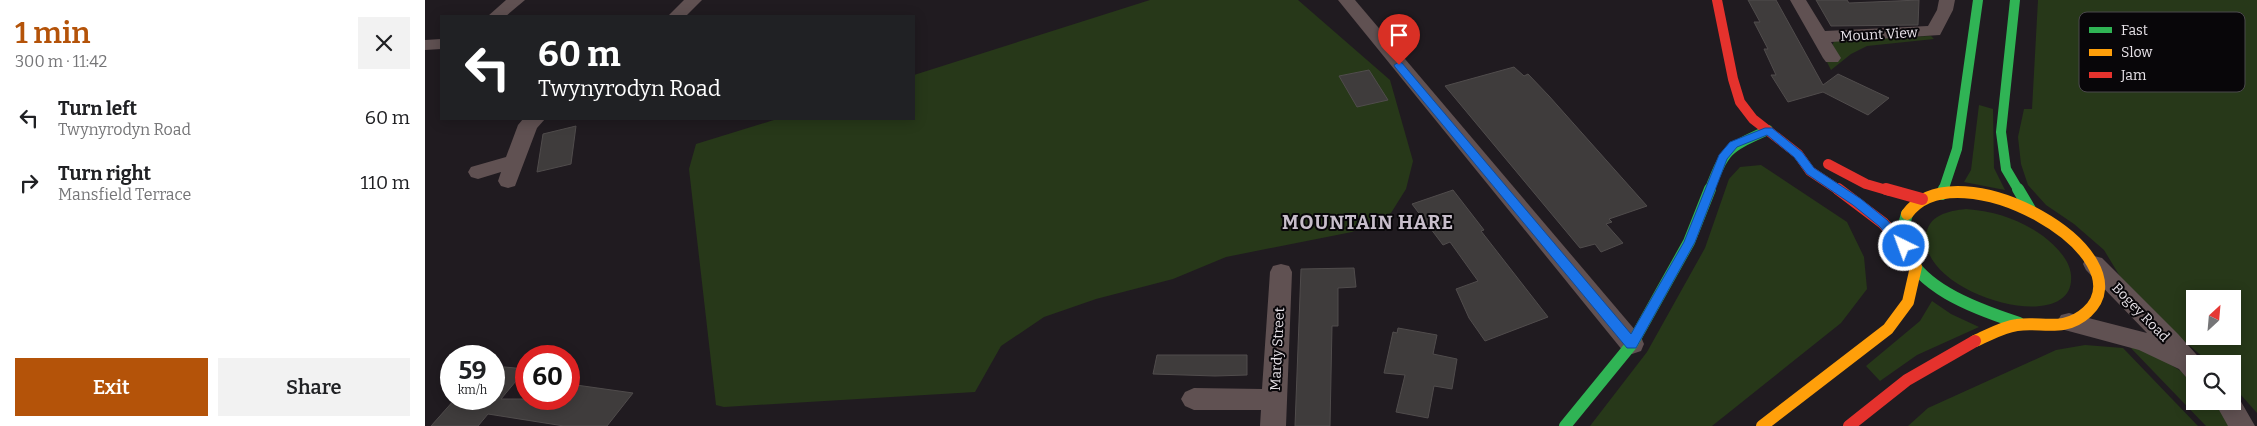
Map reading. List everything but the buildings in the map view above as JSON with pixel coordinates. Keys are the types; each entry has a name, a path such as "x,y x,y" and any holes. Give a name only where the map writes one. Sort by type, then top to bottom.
{"main road":[{"path":"1717,0 1740,102 1753,119 1798,154 1810,171 1857,202 1883,223 1904,246 1916,267 1935,286 1959,302 1989,315 2019,324 2046,326 2069,322 2087,313 2098,299 2100,282 2093,263 2078,244 2064,232 2031,211 1985,195 1962,192 1922,199 1907,211 1901,227 1904,246"},
{"path":"1942,194 1957,149 1978,0"},
{"path":"2015,0 2001,132 2006,169 2031,211"},
{"path":"1565,426 1632,344 1689,242 1722,158 1734,145 1768,130"},
{"path":"1798,154 1825,163 1866,184 1922,199"},
{"path":"1762,426 1887,329 1908,302 1916,267"},
{"path":"1849,426 1866,410 1941,357 2019,324"}],"street":[{"path":"497,15 517,0"},
{"path":"677,15 694,0"},
{"path":"1346,0 1632,344"},
{"name":"Mount View","path":"1798,0 1831,58"},
{"name":"Mount View","path":"1819,36 1934,31 1945,10 1947,0"},
{"path":"425,45 440,44"},
{"path":"478,172 511,171 528,126 534,120"},
{"name":"Bogey Road","path":"2093,263 2170,341 2186,360"},
{"name":"Mardy Street","path":"1273,426 1281,272"},
{"name":"Bogey Road","path":"2069,322 2145,342 2186,363"},
{"path":"1194,399 1275,400"},
{"path":"2232,410 2242,426"}],"green space":[{"path":"1150,0 1298,0 1390,80 1413,161 1406,189 1391,213 1352,232 1226,257 1173,279 1096,299 1044,317 1001,346 975,392 724,407 716,405 689,169 696,144 774,120 915,120 915,75"},
{"path":"2038,0 2257,0 2257,413 2241,395 2241,355 2201,355 2189,345 2241,345 2241,290 2186,290 2186,342 2124,283 2104,250 2074,224 2046,205 2028,185 2021,164 2018,137 2024,109 2032,109"},
{"path":"1931,36 1934,39 1867,46 1851,54 1831,70 1827,62 1838,60 1831,47 1835,40"},
{"path":"1979,105 1993,109 1994,168 2005,190 1964,182 1971,170"},
{"path":"1761,165 1847,222 1864,257 1867,289 1841,323 1712,426 1590,426 1647,352 1705,248 1729,179 1740,167"},
{"path":"1966,209 2006,217 2025,225 2048,240 2061,253 2070,269 2071,275 2066,294 2050,304 2026,306 1998,302 1971,291 1947,276 1931,257 1926,236 1931,223 1940,215"},
{"path":"1932,301 1951,314 1979,327 1917,355 1880,381 1866,366 1920,321"},
{"path":"2085,345 2123,348 2198,426 1908,426 1928,408 2056,350"},
{"path":"2128,345 2163,360 2186,376 2186,405"},
{"path":"2191,410 2219,410 2231,426 2206,426"}],"traffic: fast":[{"path":"1942,194 1957,149 1978,0"},
{"path":"2015,0 2001,132 2006,169 2031,211"},
{"path":"1565,426 1632,344 1689,242 1722,158 1734,145 1768,130"},
{"path":"1907,214 1902,235 1907,254 1919,271 1937,286 1958,299 2019,323"}],"traffic: slow":[{"path":"1907,214 1918,203 1942,195 1971,193 1999,198 2017,204 2047,221 2081,249 2093,265 2100,281 2099,297 2083,315 2055,325 2016,325 2004,328 1975,341"},
{"path":"1762,426 1888,329 1908,302 1916,267"}],"traffic: jam":[{"path":"1717,0 1733,79 1740,102 1753,119 1798,154 1810,171 1857,202 1883,223 1904,246"},
{"path":"1828,164 1866,184 1922,199"},
{"path":"1849,426 1907,380 1975,341"}],"district":[{"name":"MOUNTAIN HARE","path":"1368,222"}],"route":[{"path":"1399,65 1632,344 1689,242 1722,158 1734,145 1768,130 1798,154 1810,171 1857,202 1883,223 1904,246"}]}
